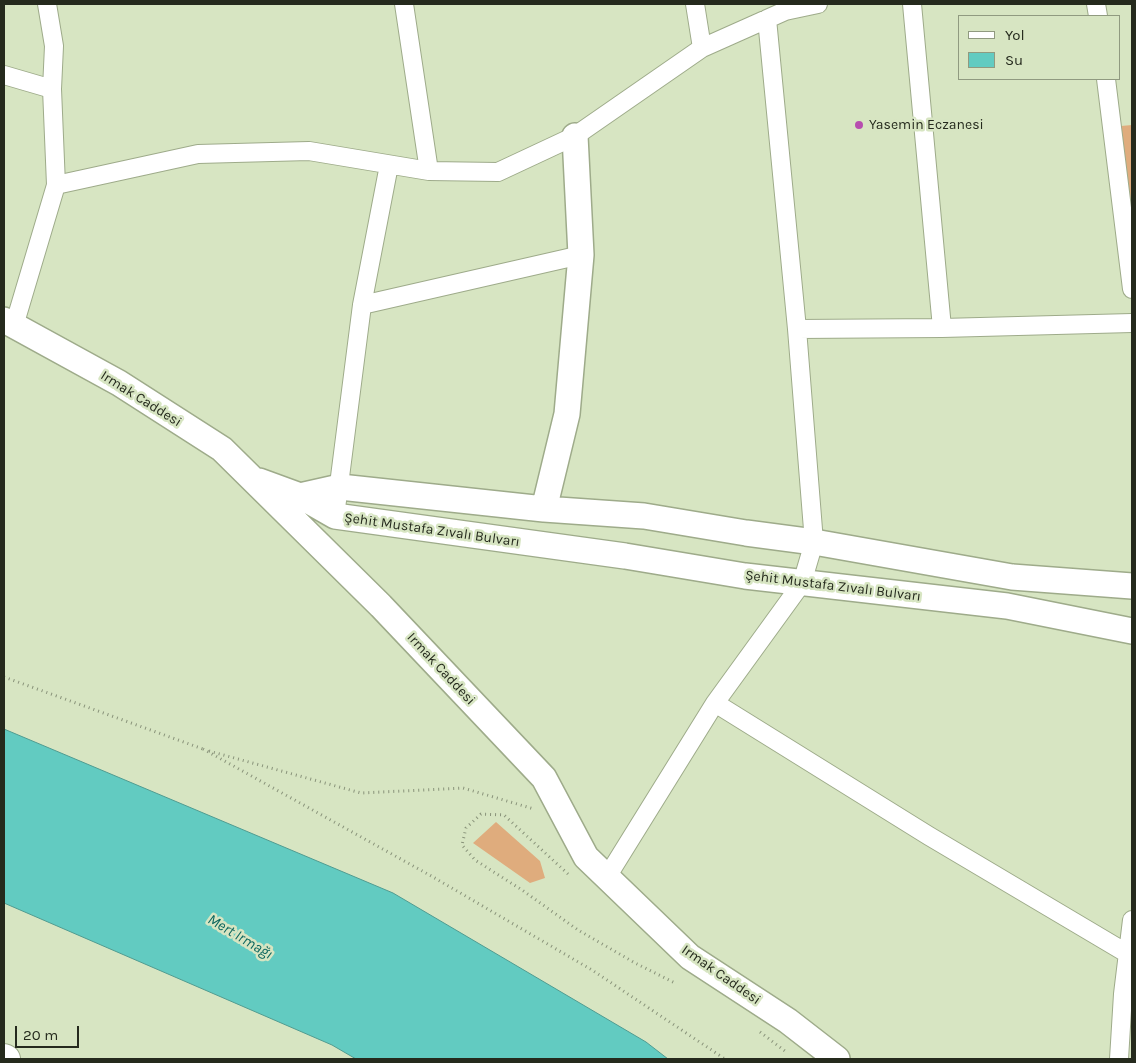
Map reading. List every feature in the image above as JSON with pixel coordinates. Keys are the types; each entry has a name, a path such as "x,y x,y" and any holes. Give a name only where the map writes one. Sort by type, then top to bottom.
{"main road":[{"path":"544,509 567,414 581,255 575,136"},
{"name":"Irmak Caddesi","path":"9,323 119,383 222,449 381,606 544,778 586,857 690,957 788,1021 837,1059"},
{"name":"Şehit Mustafa Zıvalı Bulvarı","path":"252,478 300,496 335,516 626,556 745,576 1008,606 1132,631"},
{"path":"300,496 340,487 544,509 644,516 814,542 1012,577 1132,586"}],"street":[{"path":"9,323 56,185 52,90 54,46 47,4"},
{"path":"404,4 429,171"},
{"path":"695,4 702,48"},
{"path":"56,185 198,154 309,151 429,171 498,172 575,136 702,48 786,11 818,4"},
{"path":"912,4 942,328"},
{"path":"607,877 715,703 802,583 814,542 797,329 768,20"},
{"path":"4,75 52,90"},
{"path":"1106,80 1132,289"},
{"path":"335,516 362,305 389,165"},
{"path":"362,305 581,255"},
{"path":"797,329 942,328 1132,323"},
{"path":"715,703 921,831 1130,954"},
{"path":"1119,1059 1123,994 1130,954 1132,920"}],"path":[{"path":"4,677 203,749 361,793 463,788 565,818"},
{"path":"203,749 433,876 584,965 724,1059"},
{"path":"569,874 504,815 481,814 466,828 462,845 475,860 522,890 578,930 635,963 675,983"},
{"path":"756,1029 792,1055"}],"shaded area":[{"path":"1132,125 1132,228 1121,126"},
{"path":"496,822 540,861 545,878 530,883 473,843"}],"water":[{"name":"Mert Irmağı","path":"4,729 393,893 646,1042 668,1059 356,1059 332,1045 4,903"}],"place":[{"name":"Yasemin Eczanesi","path":"859,125"}]}
